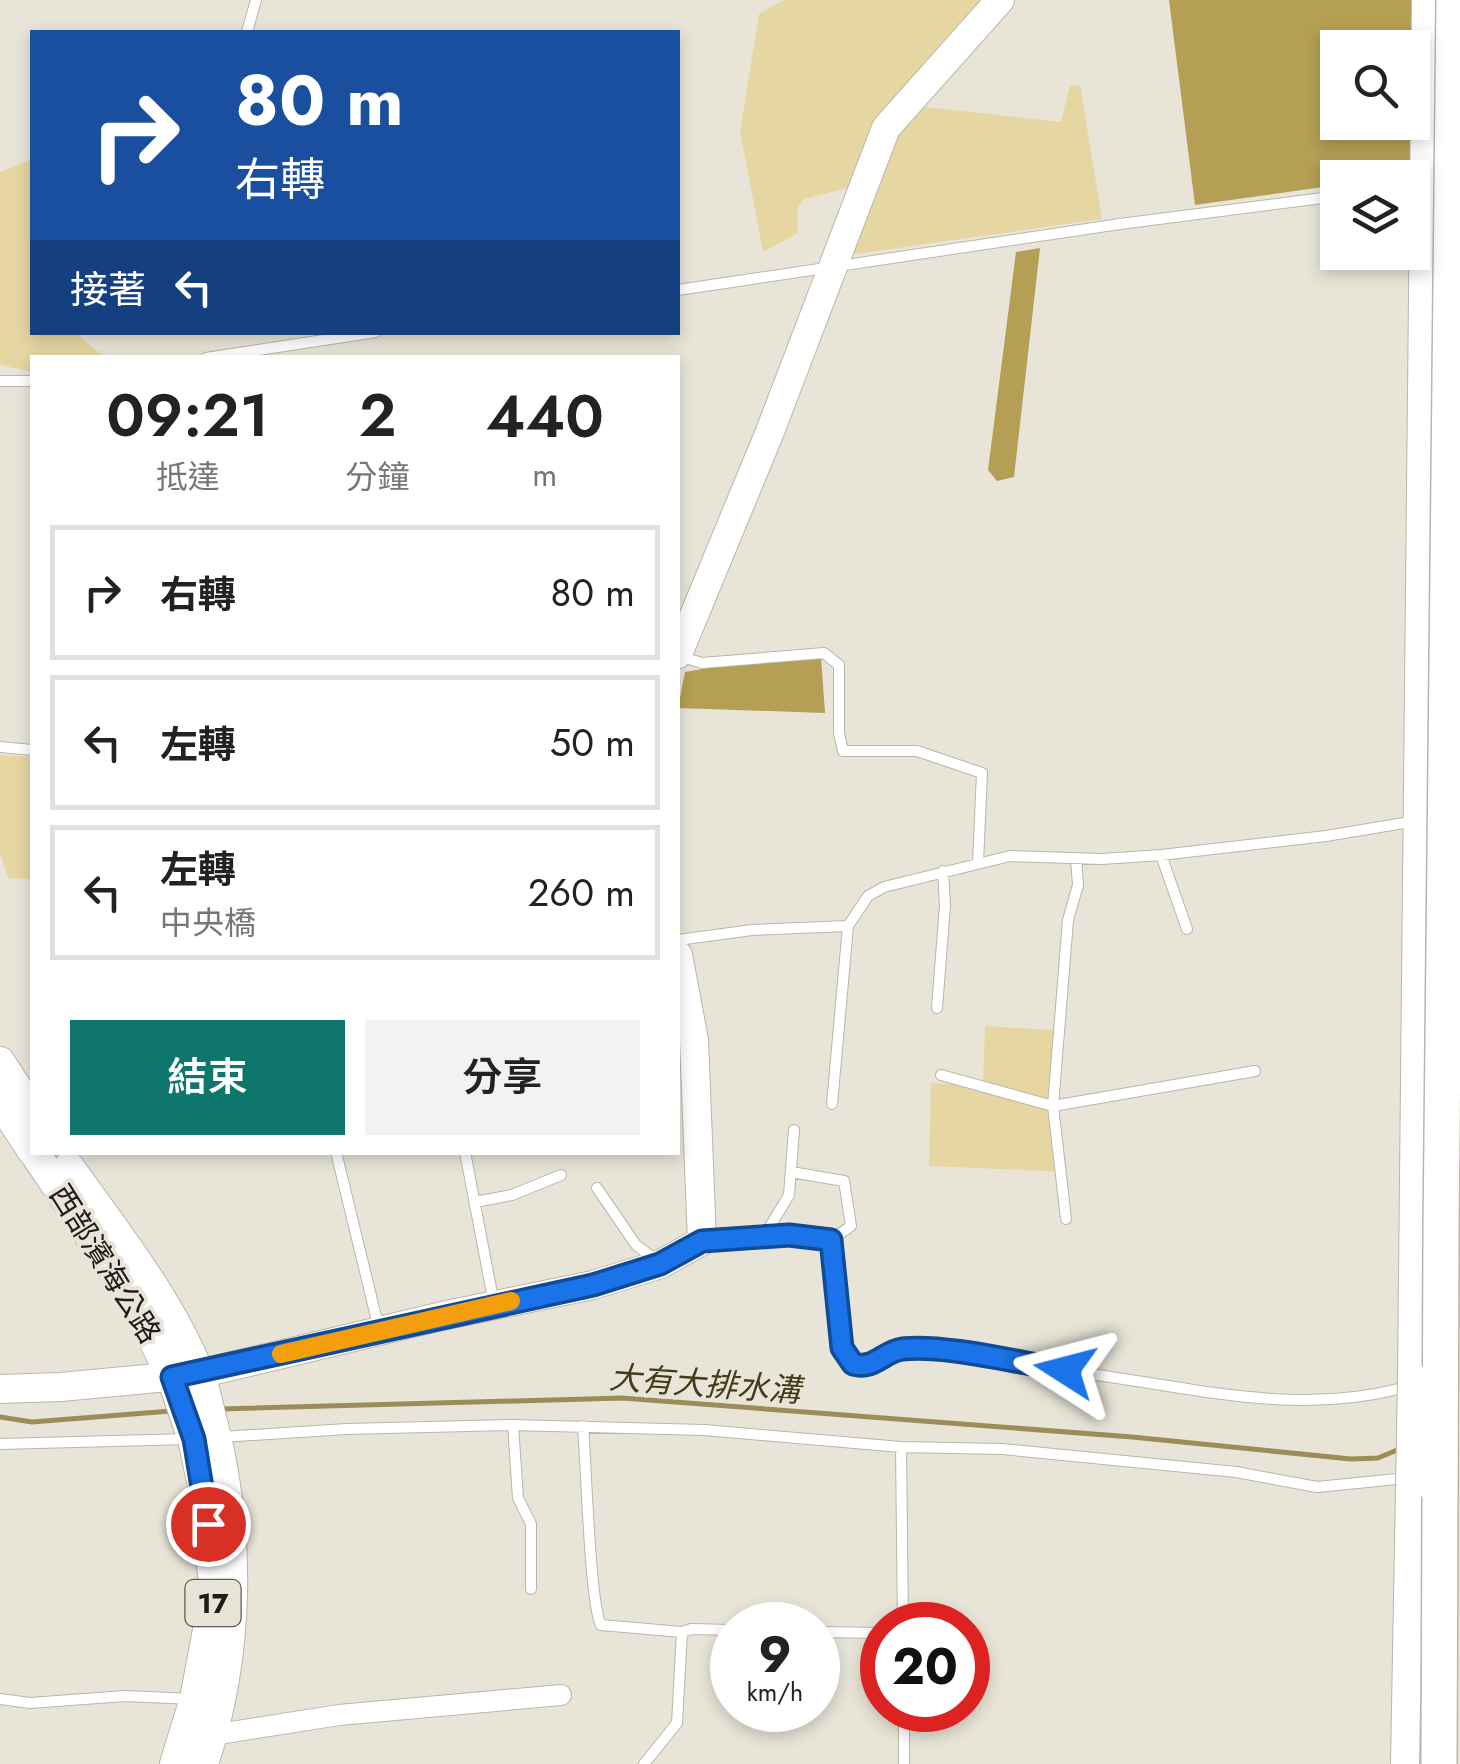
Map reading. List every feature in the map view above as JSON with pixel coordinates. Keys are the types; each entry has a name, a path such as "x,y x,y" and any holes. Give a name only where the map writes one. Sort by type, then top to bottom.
{"highway":[{"path":"1439,1764 1454,0"}],"main road":[{"path":"680,650 769,434 886,128 1000,0"},
{"path":"1419,160 1426,0"},
{"path":"1405,1764 1405,1382 1417,821 1418,270"},
{"path":"0,1389 186,1376 494,1304 593,1285 660,1264 702,1241 694,1040 680,966"},
{"path":"0,1062 30,1109"},
{"name":"西部濱海公路","path":"0,1102 30,1145"},
{"name":"西部濱海公路","path":"37,1155 186,1376"},
{"name":"西部濱海公路","path":"69,1157 154,1288 186,1376"},
{"name":"17","path":"175,1764 230,1641 234,1578 226,1478 205,1438 186,1376"},
{"name":"17","path":"202,1764 212,1735 207,1699"}],"street":[{"path":"212,1735 339,1716 561,1695"}],"lane":[{"path":"248,30 256,0"},
{"path":"1430,183 1460,177"},
{"path":"680,290 1320,198"},
{"path":"226,355 356,335"},
{"path":"0,381 30,381"},
{"path":"680,656 702,663 824,653 839,665 839,733 843,751 917,751 982,773 978,862"},
{"path":"0,747 30,750"},
{"path":"832,1104 848,926 868,896 884,887 1010,856 1161,855 1460,816"},
{"path":"1161,855 1187,929"},
{"path":"1066,1219 1054,1106 1068,920 1078,886 1076,858"},
{"path":"938,1008 946,905 943,871"},
{"path":"680,940 752,930 848,926"},
{"path":"941,1075 1054,1106 1255,1070"},
{"path":"765,1235 789,1196 794,1130"},
{"path":"337,1155 379,1330"},
{"path":"466,1155 494,1304"},
{"path":"702,1241 765,1235 831,1240 850,1226 844,1181 791,1172"},
{"path":"475,1202 512,1195 561,1175"},
{"path":"597,1188 636,1244 660,1264"},
{"path":"831,1240 842,1348 846,1359 861,1366 872,1365 897,1350 923,1348 1242,1398 1304,1402 1368,1396 1405,1382"},
{"path":"513,1424 518,1498 532,1524 531,1589"},
{"path":"0,1444 513,1424 704,1430 901,1447 1022,1451 1236,1472 1317,1487 1404,1484"},
{"path":"583,1426 597,1619 601,1625 614,1628 710,1630"},
{"path":"901,1447 902,1602"},
{"path":"644,1764 677,1723 682,1632"},
{"path":"0,1699 30,1703 125,1696 207,1699"},
{"path":"904,1732 904,1764"}],"shaded area":[{"path":"784,0 981,0 880,121 852,187 804,199 797,209 798,233 763,252 740,131 759,14"},
{"path":"1169,0 1413,0 1412,30 1320,30 1320,140 1411,140 1410,160 1320,160 1320,187 1195,205"},
{"path":"1080,85 1102,219 848,255 886,151 918,106 1061,122 1070,86"},
{"path":"30,160 30,335 80,335 102,355 30,355 30,372 0,365 0,172"},
{"path":"1040,248 1014,477 997,481 988,470 1016,252"},
{"path":"795,653 821,657 825,713 680,708 685,672"},
{"path":"0,755 30,757 30,879 8,878 0,853"},
{"path":"985,1026 1054,1030 1048,1087 1059,1115 1067,1172 929,1166 931,1083 983,1086"}],"waterway":[{"name":"大有大排水溝","path":"222,1409 622,1398 1132,1437 1351,1459 1378,1458 1402,1448"},
{"name":"大有大排水溝","path":"0,1417 32,1422 171,1411"}],"slow traffic":[{"path":"281,1354 511,1301"}],"route":[{"path":"208,1524 194,1439 172,1377 200,1374 379,1330 593,1285 660,1264 702,1241 765,1235 831,1240 842,1348 853,1364 872,1365 897,1350 923,1348 1065,1370"}]}
